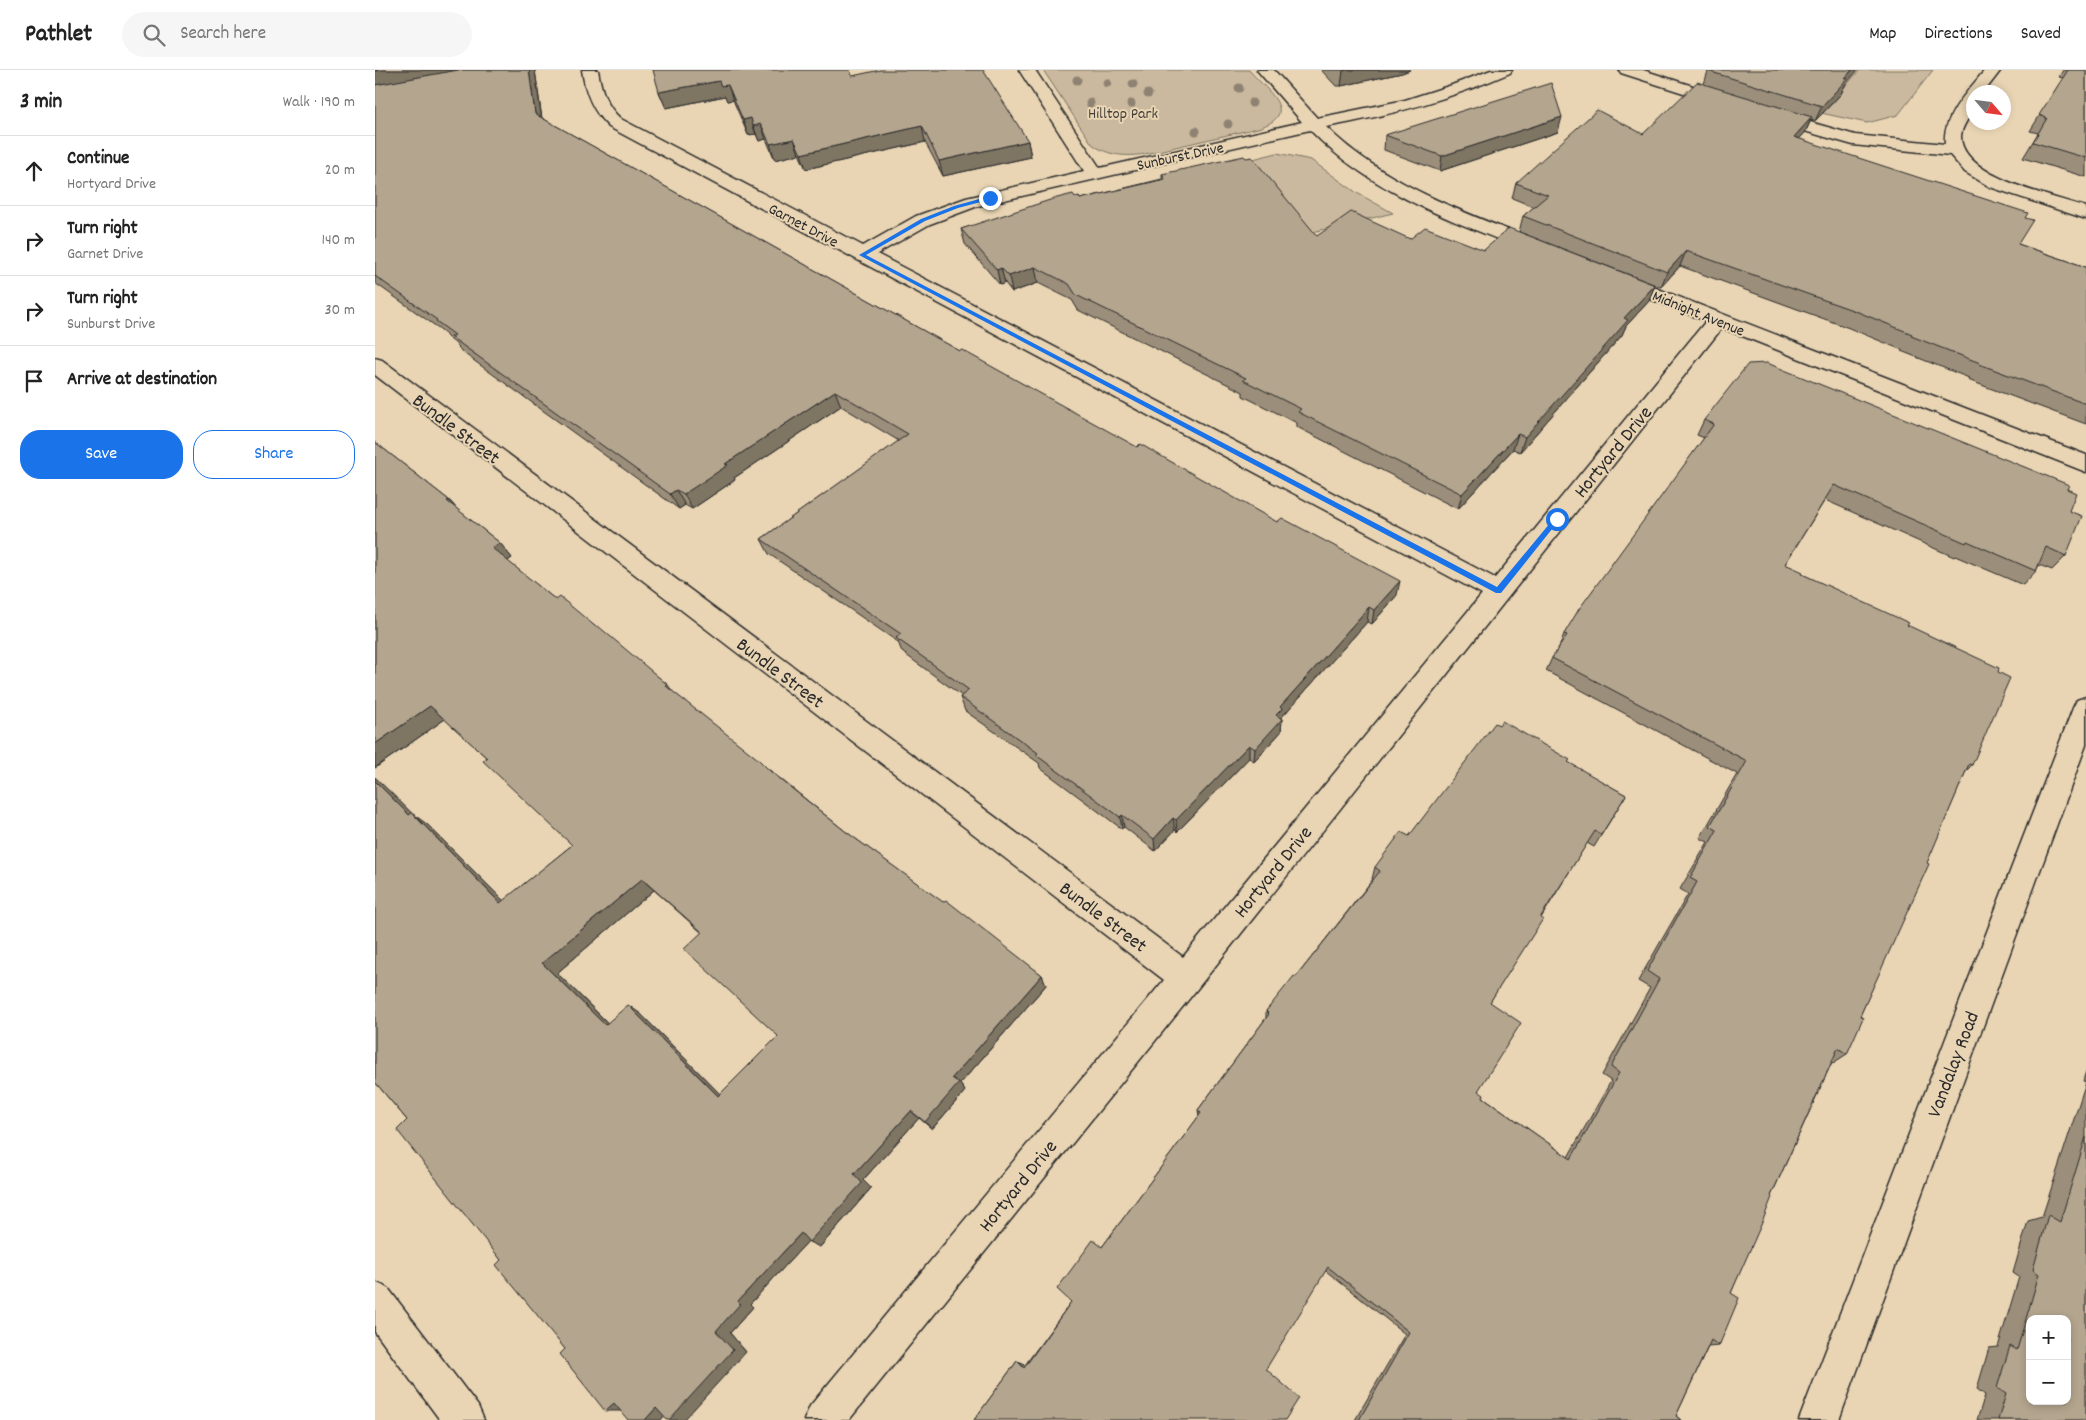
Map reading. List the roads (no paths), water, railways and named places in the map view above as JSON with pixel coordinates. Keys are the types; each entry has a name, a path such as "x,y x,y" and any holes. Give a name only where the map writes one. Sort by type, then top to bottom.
{"street":[{"name":"Garnet Drive","path":"589,70 599,105 605,116 615,123 1498,591"},
{"path":"1027,70 1095,174"},
{"path":"1265,70 1314,124 1336,145 1361,164 1410,195 1556,255"},
{"name":"Sunburst Drive","path":"862,255 923,220 956,207 1314,124 1361,116 1459,89 1504,70"},
{"path":"1627,70 1739,106"},
{"path":"1981,85 1993,70"},
{"path":"1966,107 1955,125 1953,143 1965,163 1985,178 2020,192 2086,213"},
{"path":"1758,112 1853,140 1909,147 1956,150"},
{"name":"Midnight Avenue","path":"1602,273 2086,464"},
{"name":"Hortyard Drive","path":"823,1420 1186,978 1718,320"},
{"name":"Bundle Street","path":"375,366 1186,978"},
{"name":"Vandalay Road","path":"1819,1420 2086,708"},
{"path":"375,1301 464,1420"}],"park label":[{"name":"Hilltop Park","path":"1123,112"}]}
